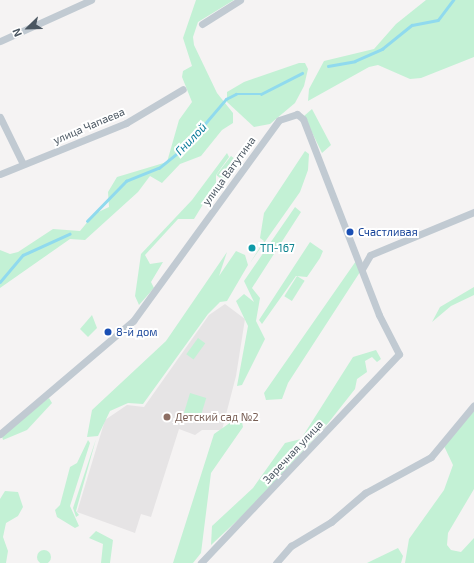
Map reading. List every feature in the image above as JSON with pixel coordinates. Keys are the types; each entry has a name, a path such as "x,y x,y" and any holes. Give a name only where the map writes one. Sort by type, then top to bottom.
{"street":[{"path":"0,41 91,0"},
{"path":"202,24 240,0"},
{"name":"улица Чапаева","path":"0,174 126,123 183,89"},
{"name":"улица Ватутина","path":"0,434 133,321 284,116 297,114 303,119 362,269 399,354"},
{"path":"0,117 23,164"},
{"path":"362,269 370,255 474,212"},
{"name":"Заречная улица","path":"205,562 399,354"},
{"path":"276,563 291,546 331,522 365,493 431,456 474,405"}],"shaded area":[{"name":"Детский сад №2","path":"225,304 245,319 236,376 222,430 202,430 195,435 179,429 151,517 141,514 135,533 77,512 105,420 127,405 144,407 209,315"}],"green space":[{"path":"196,0 234,0 198,22 193,37 194,45 217,93 233,113 233,123 222,130 201,156 180,164 162,183 150,176 138,192 85,240 70,239 0,288 0,250 10,254 18,252 53,229 80,231 94,214 109,207 108,192 117,177 167,162 179,120 192,102 182,77 183,71 192,66 183,38"},
{"path":"426,0 474,0 474,57 421,78 410,79 378,65 369,67 308,101 309,89 324,61 374,49 396,24"},
{"path":"299,63 305,63 308,69 304,86 295,103 270,124 254,127 227,102 227,92 244,82"},
{"path":"312,109 331,145 322,153 304,116"},
{"path":"305,151 309,154 308,170 300,192 250,263 264,241 260,238 264,213"},
{"path":"227,153 229,157 216,175 216,183 194,219 178,219 145,255 150,264 163,262 151,282 154,288 139,305 135,296 141,254 192,200"},
{"path":"231,156 240,163 225,182 216,175"},
{"path":"295,207 301,212 252,288 260,298 256,321 265,339 242,385 237,386 248,326 236,301 244,294 254,302 244,281"},
{"path":"310,242 323,251 320,258 307,277 296,276 262,324 259,320"},
{"path":"236,251 245,255 248,265 227,301 220,302 208,314 143,404 128,403 110,411 98,436 87,437 92,410 166,341 227,252 219,276"},
{"path":"356,261 360,272 288,383 282,399 266,400 264,393"},
{"path":"297,276 305,281 292,301 284,296"},
{"path":"474,287 474,295 451,306 432,322 440,307"},
{"path":"92,315 97,328 88,337 80,329"},
{"path":"198,338 205,343 194,359 186,354"},
{"path":"376,350 381,359 377,362 372,357 365,361 367,372 357,379 355,389 329,422 257,502 211,545 212,526 253,488 285,443 301,439 353,357"},
{"path":"190,393 206,398 199,422 183,417"},
{"path":"49,398 52,403 27,430 3,440 2,436"},
{"path":"474,411 474,489 448,533 447,545 451,550 461,552 474,538 474,563 405,563 409,539 444,490 453,465 444,446"},
{"path":"234,420 242,422 243,427 211,473 201,553 193,563 173,563 214,434"},
{"path":"96,439 76,511 79,515 76,517 73,508"},
{"path":"88,440 90,443 70,506 79,526 75,528 57,517 55,510 60,505 70,467 77,463"},
{"path":"5,491 18,492 23,507 18,516 6,523 3,537 8,551 6,563 0,563 0,499"},
{"path":"96,531 113,540 110,563 101,563 103,544 89,538"},
{"path":"398,548 403,556 401,563 367,563"},
{"path":"41,550 47,550 51,554 51,560 47,564 41,564 37,560 37,554"}],"waterway":[{"name":"Гнилой","path":"328,66 355,61 382,49 412,25 438,20 453,0"},
{"name":"Гнилой","path":"87,221 126,181 159,168 185,147 226,99 236,94 261,94 302,73"},
{"name":"Гнилой","path":"0,282 23,255 69,234"}],"place":[{"name":"Счастливая","path":"350,232"},
{"name":"ТП-167","path":"252,248"},
{"name":"8-й дом","path":"108,332"},
{"name":"Детский сад №2","path":"167,417"}]}
